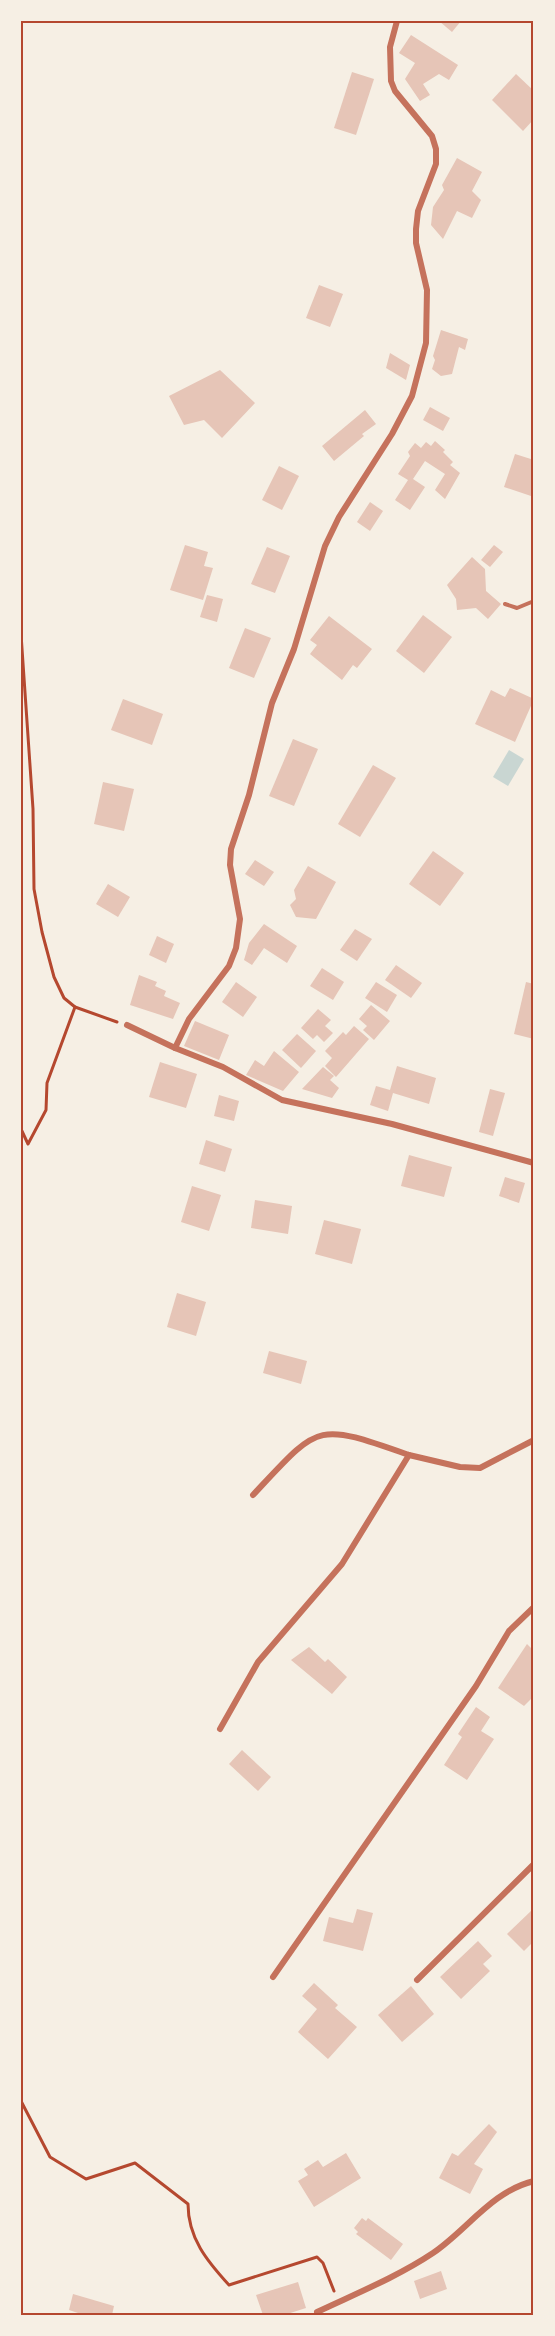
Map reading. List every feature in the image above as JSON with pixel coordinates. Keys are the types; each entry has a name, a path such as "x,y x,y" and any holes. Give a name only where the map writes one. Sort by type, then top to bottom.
{"street":[{"path":"175,1048 189,1019 229,966 236,948 240,919 230,865 231,849 249,795 272,703 294,649 325,546 339,517 392,434 412,396 420,373 428,315 427,290 416,243 416,229 418,211 436,164 436,149 432,136 395,91 391,81 390,47 397,21"},
{"path":"127,1025 175,1048 223,1067 282,1100 392,1124 534,1163"},
{"path":"253,1495 296,1448 319,1434 339,1433 409,1455 460,1467 480,1468 534,1440"},
{"path":"220,1729 258,1662 342,1564 409,1455"},
{"path":"273,1977 476,1686 509,1631 534,1607"},
{"path":"417,1980 534,1864"},
{"path":"317,2312 429,2255 506,2192 534,2181"}],"lane":[{"path":"505,604 517,608 534,601"}],"path":[{"path":"21,634 33,809 34,889 54,977 64,998 75,1007 127,1025"},
{"path":"21,1129 28,1144 46,1110 47,1083 75,1007"},
{"path":"21,2101 50,2157 86,2179 135,2163 188,2204 191,2230 207,2260 229,2285 317,2257 323,2263 339,2302"}],"shaded area":[{"path":"509,750 524,759 508,786 493,777"}],"building":[{"path":"439,21 461,21 452,32"},
{"path":"411,35 458,65 449,80 439,74 423,84 430,95 420,101 405,79 415,63 399,53"},
{"path":"352,72 374,79 356,135 334,128"},
{"path":"516,74 534,91 534,119 523,131 492,100"},
{"path":"457,158 482,172 472,191 481,200 472,218 457,211 443,239 431,225 433,207 444,190 442,185"},
{"path":"319,285 343,294 330,327 306,318"},
{"path":"441,330 468,339 465,350 459,347 452,374 441,376 432,369 435,360 433,356"},
{"path":"390,353 410,365 406,380 386,368"},
{"path":"220,370 255,403 222,438 204,420 184,425 169,396"},
{"path":"430,407 450,418 443,431 423,420"},
{"path":"365,410 376,424 334,461 322,446"},
{"path":"435,441 453,462 450,465 460,473 445,499 435,490 445,474 425,461 413,479 425,487 410,510 395,500 408,480 398,474 410,456 408,452 415,443 421,448 426,442 431,446"},
{"path":"515,454 534,460 534,497 504,487"},
{"path":"279,466 299,476 282,510 262,500"},
{"path":"370,502 383,511 370,531 357,522"},
{"path":"185,545 208,552 204,566 213,568 203,600 170,590"},
{"path":"494,545 503,552 490,567 481,560"},
{"path":"267,547 290,556 275,593 251,584"},
{"path":"472,557 485,569 486,591 501,604 488,619 476,608 457,610 456,599 447,585"},
{"path":"207,595 223,599 217,622 200,617"},
{"path":"423,615 452,637 424,673 396,651"},
{"path":"329,616 372,649 357,668 353,665 342,680 310,654 317,645 310,640"},
{"path":"245,628 271,638 254,678 229,668"},
{"path":"510,688 534,699 515,742 475,724 491,690 505,697"},
{"path":"123,699 163,714 152,745 111,730"},
{"path":"293,739 318,749 294,806 269,796"},
{"path":"373,765 396,778 360,837 338,824"},
{"path":"103,782 134,789 124,831 94,824"},
{"path":"433,851 464,873 440,906 409,884"},
{"path":"255,860 274,872 264,886 245,874"},
{"path":"308,866 336,882 316,919 296,917 290,905 296,899 294,890"},
{"path":"108,884 130,897 118,917 96,904"},
{"path":"264,924 297,946 287,963 264,948 252,965 244,960 249,943"},
{"path":"355,929 372,939 357,961 340,950"},
{"path":"157,936 174,944 166,963 149,955"},
{"path":"396,965 422,983 411,998 385,980"},
{"path":"322,968 344,982 333,1000 310,986"},
{"path":"139,975 157,982 155,986 166,991 164,996 180,1003 173,1019 130,1005"},
{"path":"236,982 257,997 243,1017 222,1002"},
{"path":"376,982 397,995 387,1012 365,998"},
{"path":"526,982 534,984 534,1039 514,1034"},
{"path":"371,1005 390,1021 374,1040 363,1030 367,1026 359,1019"},
{"path":"318,1009 331,1020 325,1026 333,1033 324,1042 317,1035 313,1039 301,1028"},
{"path":"195,1021 229,1035 219,1060 184,1046"},
{"path":"354,1026 369,1039 336,1077 325,1066 332,1058 325,1051 343,1032 346,1035"},
{"path":"297,1034 316,1051 301,1068 282,1050"},
{"path":"274,1051 299,1072 283,1091 246,1075 255,1060 264,1066"},
{"path":"160,1062 197,1074 186,1108 149,1097"},
{"path":"397,1066 436,1078 429,1104 393,1093 388,1111 370,1105 376,1086 390,1090"},
{"path":"323,1067 334,1076 330,1080 339,1088 332,1098 302,1089"},
{"path":"490,1089 505,1093 493,1136 479,1132"},
{"path":"219,1095 239,1101 234,1121 214,1116"},
{"path":"206,1140 232,1149 225,1172 199,1164"},
{"path":"409,1155 452,1167 444,1197 401,1186"},
{"path":"505,1177 525,1183 519,1203 499,1196"},
{"path":"192,1186 221,1195 209,1231 181,1222"},
{"path":"255,1200 292,1206 288,1234 251,1228"},
{"path":"324,1220 361,1229 352,1264 315,1254"},
{"path":"177,1293 206,1302 196,1336 167,1327"},
{"path":"269,1351 307,1361 301,1384 263,1373"},
{"path":"527,1644 534,1651 534,1696 524,1706 498,1688"},
{"path":"309,1647 325,1662 328,1659 347,1677 332,1694 291,1660"},
{"path":"476,1707 490,1717 481,1731 494,1739 467,1780 444,1765 462,1737 458,1734"},
{"path":"242,1750 271,1777 258,1791 229,1764"},
{"path":"357,1909 373,1913 363,1951 323,1941 329,1917 353,1923"},
{"path":"532,1910 534,1912 534,1941 524,1951 507,1934"},
{"path":"478,1941 492,1956 483,1964 490,1971 461,1999 440,1977"},
{"path":"314,1983 338,2005 335,2008 357,2027 328,2059 298,2032 317,2009 302,1996"},
{"path":"411,1986 434,2014 402,2042 378,2015"},
{"path":"489,2124 497,2132 474,2164 483,2169 470,2194 439,2178 452,2153 458,2156"},
{"path":"346,2153 361,2178 314,2207 298,2181 308,2175 304,2169 318,2160 323,2167"},
{"path":"362,2218 366,2221 368,2218 403,2244 391,2260 356,2234 358,2232 354,2228"},
{"path":"441,2271 447,2289 420,2299 414,2281"},
{"path":"298,2282 306,2308 284,2315 263,2315 256,2295"},
{"path":"73,2294 114,2306 112,2315 84,2315 69,2310"}]}
